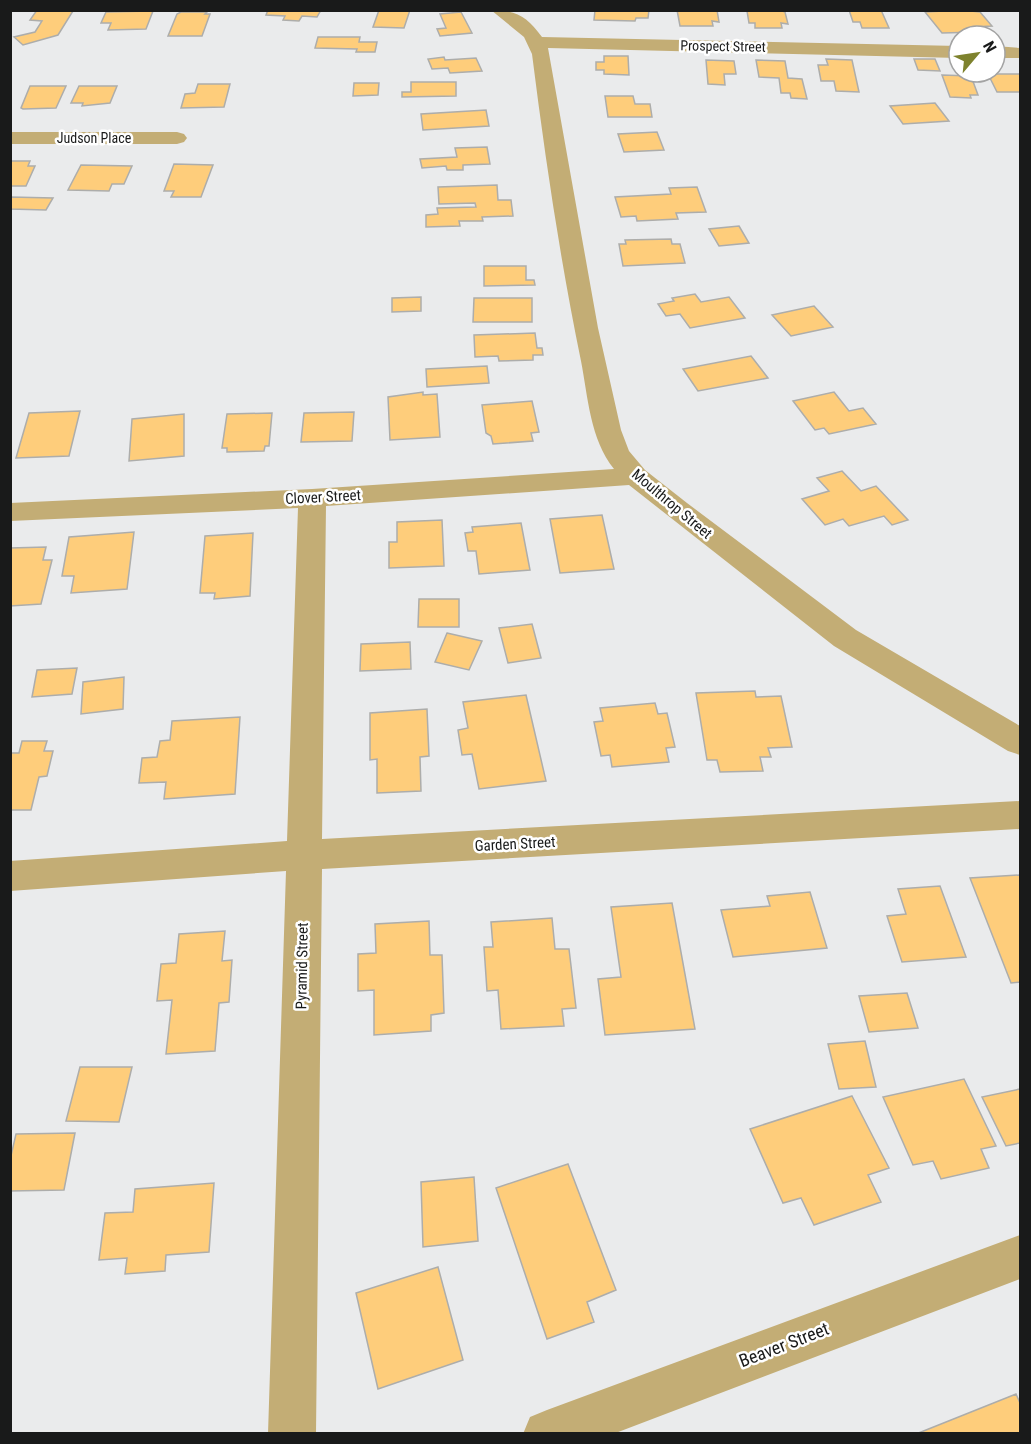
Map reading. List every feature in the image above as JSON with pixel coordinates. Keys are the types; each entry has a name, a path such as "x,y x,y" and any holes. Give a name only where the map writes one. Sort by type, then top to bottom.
{"street":[{"path":"499,10 523,24 538,42"},
{"name":"Prospect Street","path":"538,42 947,52"},
{"name":"Moulthrop Street","path":"538,42 557,168 608,430 616,453 635,476 727,550 845,638 1020,742"},
{"name":"Judson Place","path":"10,138 177,138"},
{"name":"Clover Street","path":"10,512 312,498 635,476"},
{"name":"Pyramid Street","path":"292,1434 312,498"},
{"name":"Garden Street","path":"10,876 305,855 1020,815"},
{"name":"Beaver Street","path":"547,1434 1020,1257"}],"building":[{"path":"37,10 73,11 58,35 23,45 14,37 35,32 42,21 30,20"},
{"path":"268,10 321,10 317,17 302,16 299,21 283,20 285,16 266,15"},
{"path":"379,10 410,10 404,28 373,27"},
{"path":"595,10 649,10 648,18 636,18 635,21 594,20"},
{"path":"677,10 717,10 719,22 712,21 713,26 680,26"},
{"path":"780,10 785,12 788,24 781,23 782,28 755,28 755,23 749,23 747,11"},
{"path":"849,10 881,10 889,28 862,28 860,22 853,22"},
{"path":"961,10 980,12 990,24 947,24 947,33 942,33 925,12"},
{"path":"153,11 146,29 108,30 111,23 101,23 106,12"},
{"path":"181,12 210,14 202,36 168,36 177,14"},
{"path":"461,12 472,33 440,36 437,29 446,28 440,14"},
{"path":"318,37 360,37 359,42 377,42 375,52 356,52 357,49 315,48"},
{"path":"604,56 628,56 629,75 604,74 604,70 596,70 596,62 604,62"},
{"path":"444,57 445,60 476,58 482,71 450,73 448,68 432,69 428,59"},
{"path":"826,59 852,60 859,92 836,91 834,81 821,81 818,65 828,65"},
{"path":"914,59 935,59 940,71 918,70"},
{"path":"706,60 734,61 736,74 724,74 725,85 708,84"},
{"path":"756,60 785,61 788,78 802,79 807,99 791,98 790,93 781,93 779,78 759,77"},
{"path":"1007,74 1020,74 1020,92 997,92 993,84 1007,84"},
{"path":"942,75 947,75 947,84 974,84 978,95 970,95 971,98 950,97"},
{"path":"411,82 456,82 456,96 402,97 402,92 411,92"},
{"path":"354,83 379,83 378,95 353,96"},
{"path":"198,84 230,84 224,107 181,108 185,94 195,93"},
{"path":"30,86 66,86 56,108 23,109 21,108"},
{"path":"79,86 117,86 110,103 82,106 83,103 71,103"},
{"path":"605,96 633,96 635,104 650,104 652,117 608,117"},
{"path":"935,103 949,121 903,124 890,106"},
{"path":"486,110 489,126 423,130 421,114"},
{"path":"657,132 664,150 624,152 618,134"},
{"path":"487,147 490,164 463,165 463,170 447,170 446,166 422,168 420,159 457,157 455,148"},
{"path":"10,161 30,161 28,166 35,166 26,186 10,186"},
{"path":"174,164 213,165 201,197 171,197 174,191 164,191"},
{"path":"81,165 132,166 124,184 112,184 109,191 68,190"},
{"path":"497,185 498,200 511,200 513,216 482,217 483,221 459,221 460,226 426,227 426,215 438,214 437,208 476,207 475,203 439,204 438,187"},
{"path":"697,187 706,212 676,213 678,219 637,221 636,216 621,217 615,197 671,194 669,188"},
{"path":"10,197 53,198 46,210 10,209"},
{"path":"739,226 749,243 719,246 709,229"},
{"path":"671,239 672,244 680,244 685,263 623,266 619,244 626,244 625,240"},
{"path":"484,266 526,266 526,280 534,280 535,285 484,286"},
{"path":"695,294 701,302 729,297 745,318 690,328 680,314 666,316 658,304 674,301 672,298"},
{"path":"421,297 421,311 392,312 392,298"},
{"path":"474,298 532,298 532,322 473,322"},
{"path":"814,306 833,327 791,336 772,315"},
{"path":"535,333 537,348 542,348 543,355 533,355 533,360 499,361 498,356 475,357 474,335"},
{"path":"751,356 768,378 698,391 683,369"},
{"path":"487,366 489,383 427,387 426,369"},
{"path":"423,392 423,395 437,394 440,437 390,440 388,397"},
{"path":"834,392 849,411 863,408 876,424 829,434 824,428 815,430 793,401"},
{"path":"532,401 539,432 531,433 533,441 493,444 491,436 486,433 482,405"},
{"path":"80,411 69,456 16,458 29,413"},
{"path":"354,412 352,441 301,442 304,413"},
{"path":"272,413 269,446 265,446 264,451 227,452 227,448 222,448 227,414"},
{"path":"184,414 184,456 129,461 132,419"},
{"path":"842,471 861,491 876,486 908,520 892,525 884,516 849,526 843,519 825,525 802,499 829,491 817,478"},
{"path":"602,515 614,569 560,573 550,519"},
{"path":"442,520 444,566 389,568 389,542 397,542 397,522"},
{"path":"521,523 530,570 479,574 476,551 468,551 465,533 473,532 472,527"},
{"path":"134,532 127,589 71,593 74,576 62,576 69,537"},
{"path":"253,533 250,596 214,599 215,593 200,593 205,536"},
{"path":"46,547 43,560 52,560 41,604 10,606 10,548"},
{"path":"419,599 459,599 459,627 418,627"},
{"path":"532,624 541,658 508,663 499,628"},
{"path":"447,633 482,641 469,670 435,662"},
{"path":"410,642 411,669 360,671 361,644"},
{"path":"77,668 72,694 32,697 37,670"},
{"path":"124,677 123,709 81,714 83,682"},
{"path":"755,691 756,697 781,696 792,747 768,748 771,757 760,757 763,771 720,772 717,760 707,760 696,693"},
{"path":"526,695 546,781 479,789 472,754 462,755 458,730 468,728 463,702"},
{"path":"655,703 658,714 667,713 675,747 666,748 669,762 612,767 610,755 601,756 594,722 603,721 600,708"},
{"path":"427,709 429,756 420,757 421,791 377,793 377,759 370,760 370,713"},
{"path":"240,717 235,794 164,799 166,782 139,783 142,758 157,757 160,741 170,740 172,721"},
{"path":"22,741 47,741 44,751 53,751 47,776 39,777 31,810 10,810 10,753 19,753"},
{"path":"1020,875 1020,982 1011,983 970,878"},
{"path":"940,886 966,957 902,962 887,916 906,914 898,889"},
{"path":"810,892 827,948 733,957 721,910 770,906 767,896"},
{"path":"672,903 695,1029 605,1035 598,979 621,977 611,907"},
{"path":"552,918 555,949 569,949 576,1008 562,1009 564,1026 501,1029 498,990 487,991 484,947 493,947 491,922"},
{"path":"429,921 430,955 442,955 444,1013 431,1015 431,1031 374,1035 374,990 358,991 358,954 376,953 375,924"},
{"path":"225,931 222,961 232,960 229,1002 219,1003 215,1051 166,1054 172,1000 157,1001 161,964 176,963 179,934"},
{"path":"907,993 918,1028 869,1032 859,996"},
{"path":"865,1041 876,1087 839,1089 828,1044"},
{"path":"80,1067 132,1067 119,1122 66,1121"},
{"path":"964,1079 996,1146 981,1149 989,1168 941,1179 933,1161 913,1165 883,1097"},
{"path":"1020,1089 1020,1143 1006,1146 982,1097"},
{"path":"852,1096 889,1168 868,1175 881,1202 814,1225 801,1198 783,1203 750,1129"},
{"path":"75,1133 64,1190 10,1191 10,1160 16,1134"},
{"path":"568,1164 616,1290 587,1302 594,1322 547,1339 496,1188"},
{"path":"474,1177 478,1241 423,1247 421,1182"},
{"path":"214,1183 209,1252 166,1255 165,1271 125,1274 127,1258 99,1260 105,1213 133,1212 135,1189"},
{"path":"438,1267 463,1360 378,1389 356,1293"},
{"path":"1016,1394 1020,1403 1020,1434 916,1434"}]}
